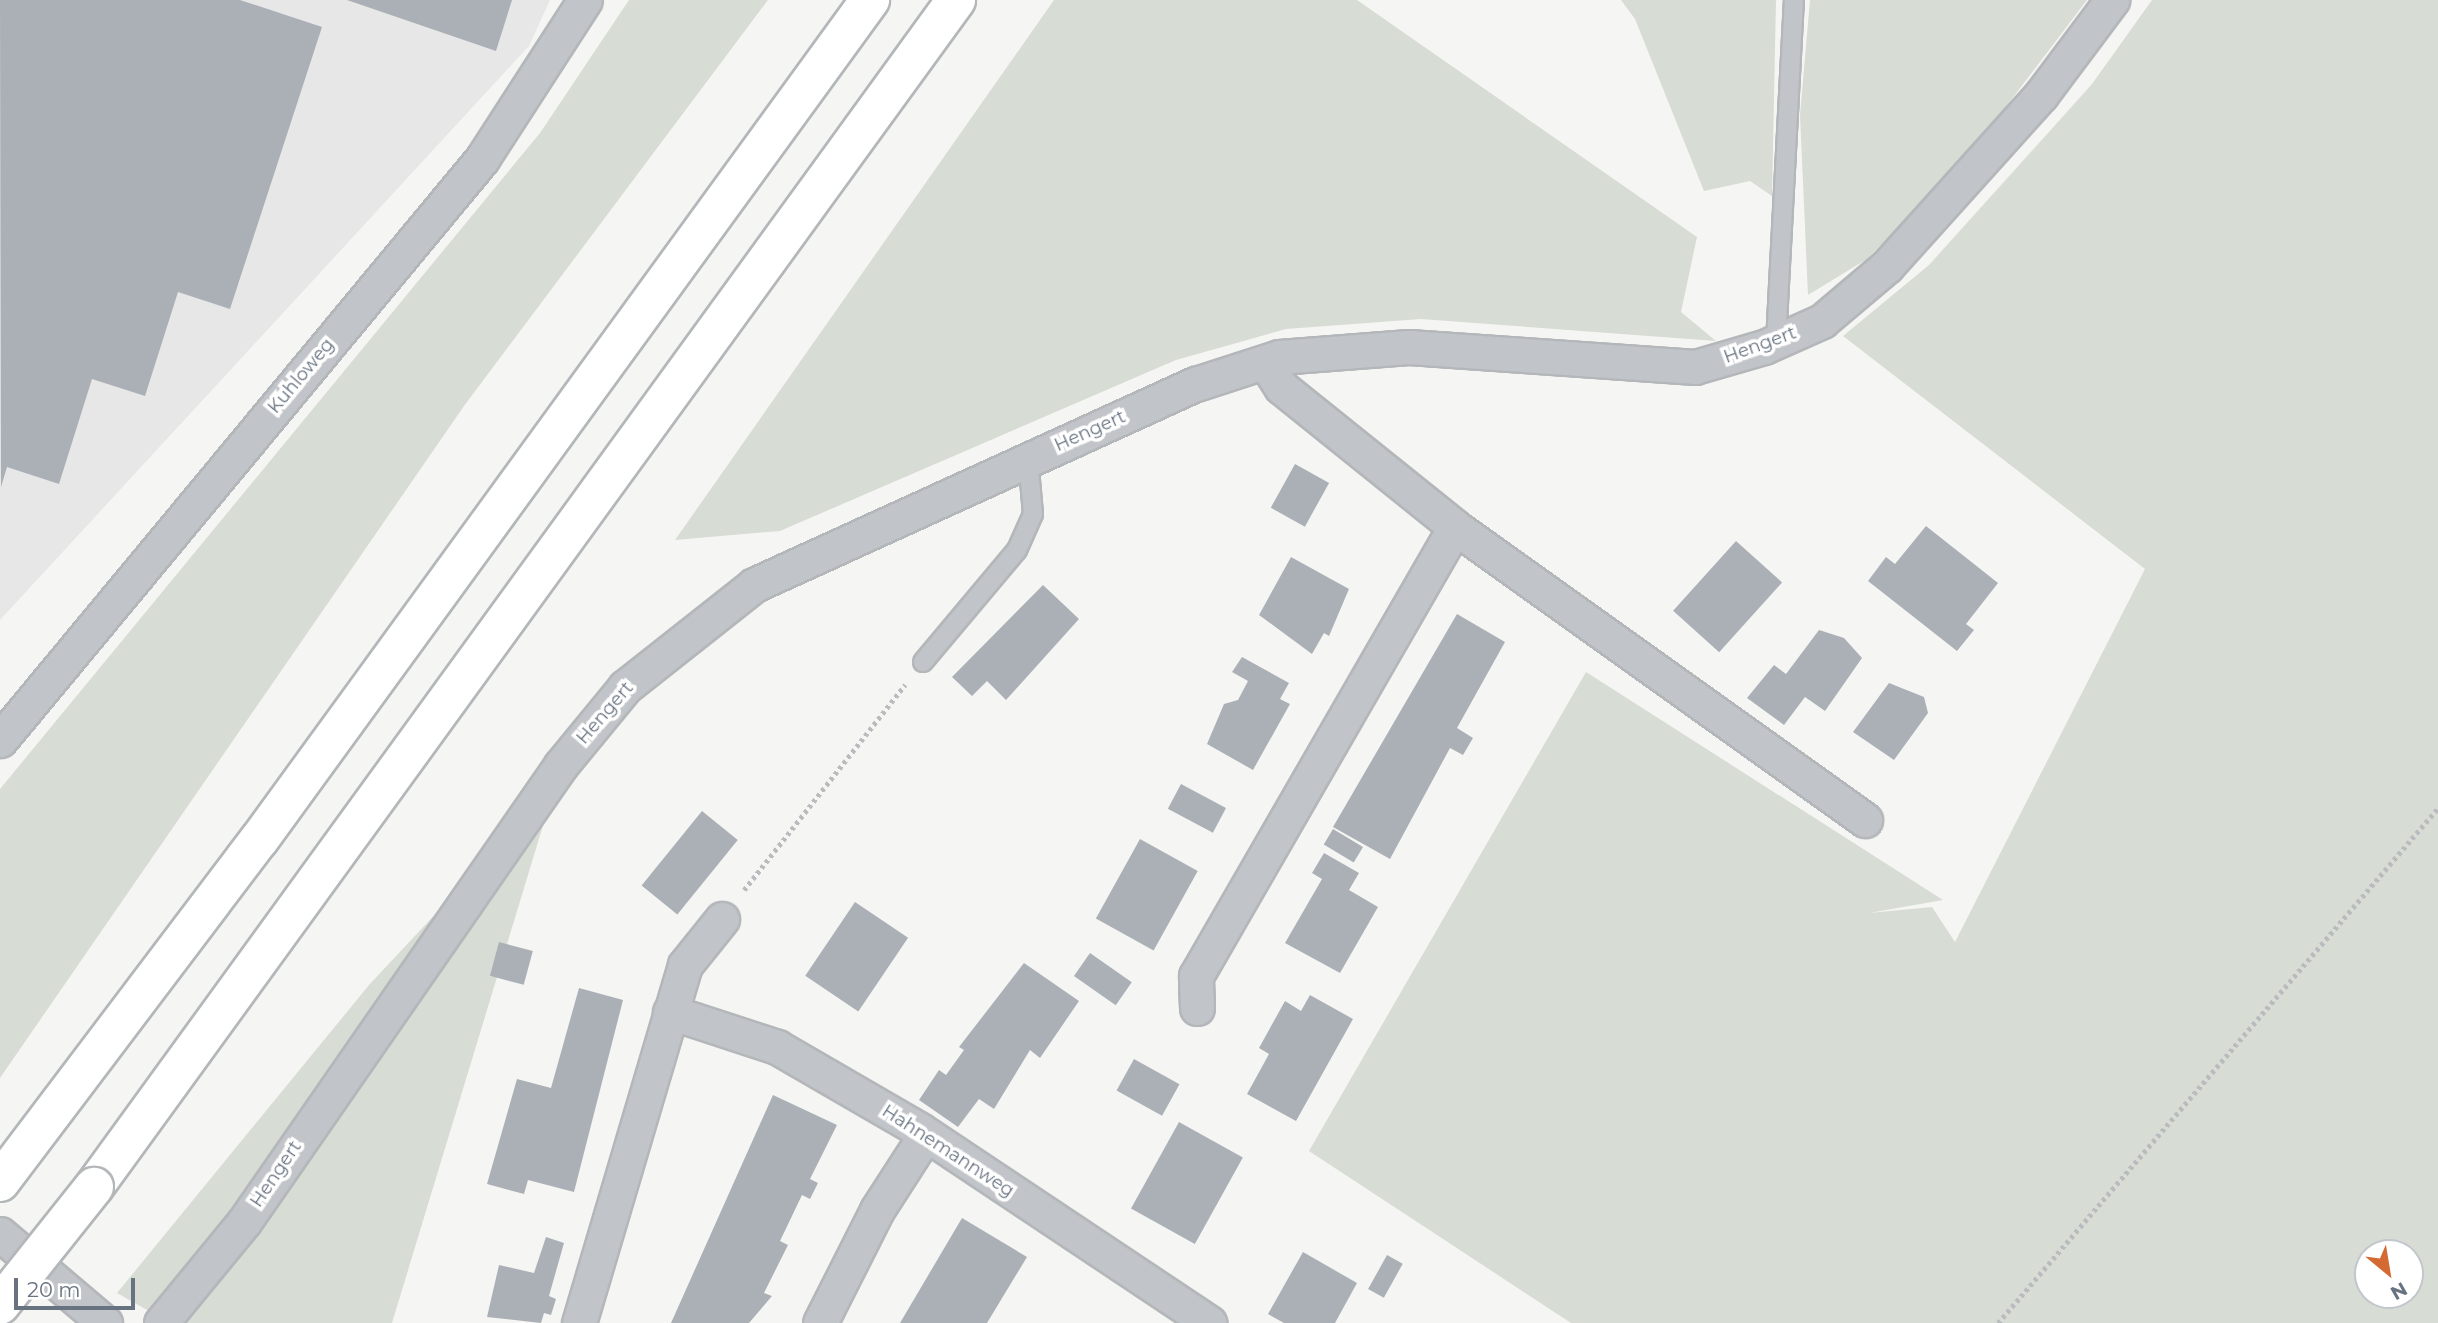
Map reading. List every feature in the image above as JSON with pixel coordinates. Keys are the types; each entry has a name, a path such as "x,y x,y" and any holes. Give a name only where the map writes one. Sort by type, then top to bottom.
{"highway":[{"path":"0,1182 753,169 870,0"},
{"path":"0,1305 93,1187 956,0"}],"street":[{"name":"Kuhloweg","path":"0,740 482,159 585,0"},
{"name":"Hengert","path":"161,1323 244,1222 561,765 625,687 754,584 1196,384 1265,362 1343,348 1409,347 1695,367 1776,342 1822,321 1887,266 2041,94 2112,0"},
{"path":"1265,362 1281,387 1455,527 1866,820"},
{"path":"1197,1008 1196,976 1455,527"},
{"path":"579,1323 685,965 722,919"},
{"name":"Hahnemannweg","path":"670,1012 777,1047 926,1134 1209,1323"},
{"path":"820,1323 877,1210 926,1134"},
{"path":"0,1234 106,1323"}],"lane":[{"path":"1776,342 1794,0"},
{"path":"923,662 1017,550 1032,514 1028,458"}],"path":[{"path":"722,919 923,662"},
{"path":"1998,1323 2438,808"}],"shaded area":[{"path":"0,0 550,0 529,46 0,620"},
{"path":"629,0 768,0 464,406 0,1078 0,789 540,133"},
{"path":"1054,0 1357,0 1697,237 1681,312 1716,341 1421,319 1286,329 1176,360 780,531 675,540"},
{"path":"1621,0 1776,0 1772,196 1750,181 1704,191 1635,19"},
{"path":"1810,0 2087,0 1964,162 1867,259 1808,295 1800,115"},
{"path":"2152,0 2438,0 2438,1323 1571,1323 1309,1151 1586,672 1943,900 1869,913 1932,907 1955,942 2145,569 1843,336 1929,265 2092,84"},
{"path":"555,786 392,1323 170,1323 117,1293 369,985"}],"building":[{"path":"0,0 240,0 322,27 230,309 178,292 145,396 92,379 59,484 7,467 1,487"},
{"path":"347,0 512,0 496,51"},
{"path":"1295,464 1329,483 1305,527 1271,508"},
{"path":"1926,526 1998,583 1966,624 1974,630 1957,651 1868,581 1886,557 1895,564"},
{"path":"1736,541 1782,582 1719,652 1673,611"},
{"path":"1291,557 1349,589 1329,636 1324,633 1312,654 1259,615"},
{"path":"1043,585 1079,619 1006,700 987,681 972,696 952,677"},
{"path":"1457,614 1505,642 1457,728 1473,738 1463,755 1450,748 1390,859 1333,827"},
{"path":"1819,630 1844,638 1862,658 1825,711 1805,697 1784,725 1747,698 1774,665 1786,674"},
{"path":"1242,657 1289,683 1280,699 1290,704 1253,770 1207,744 1224,704 1238,700 1248,681 1232,672"},
{"path":"1889,683 1924,697 1928,713 1894,760 1853,732"},
{"path":"1181,784 1226,808 1213,833 1168,809"},
{"path":"702,811 738,840 677,915 642,886"},
{"path":"1333,829 1363,847 1354,862 1324,844"},
{"path":"1140,839 1198,871 1154,951 1096,919"},
{"path":"1324,853 1359,873 1349,890 1378,907 1340,973 1285,943 1322,879 1312,873"},
{"path":"855,902 908,938 858,1012 805,976"},
{"path":"499,942 533,951 524,985 490,976"},
{"path":"1090,953 1132,982 1116,1005 1074,976"},
{"path":"1024,963 1079,1001 1040,1058 1030,1050 994,1109 979,1099 958,1127 919,1100 939,1070 946,1075 964,1050 959,1047"},
{"path":"579,988 623,1000 574,1192 528,1180 524,1194 487,1184 517,1079 551,1088"},
{"path":"1310,995 1353,1019 1296,1121 1247,1094 1269,1054 1259,1048 1285,1001 1301,1011"},
{"path":"1134,1059 1179,1084 1162,1116 1117,1090"},
{"path":"773,1095 837,1125 810,1179 818,1183 810,1199 802,1195 780,1241 788,1245 764,1293 772,1296 749,1323 671,1323"},
{"path":"1179,1122 1243,1157 1195,1244 1131,1209"},
{"path":"962,1218 1027,1257 987,1323 900,1323"},
{"path":"546,1237 564,1243 549,1296 556,1299 551,1315 544,1313 541,1323 487,1317 499,1265 534,1273"},
{"path":"1303,1252 1357,1283 1335,1323 1284,1323 1268,1314"},
{"path":"1387,1255 1403,1264 1384,1298 1368,1289"}]}
